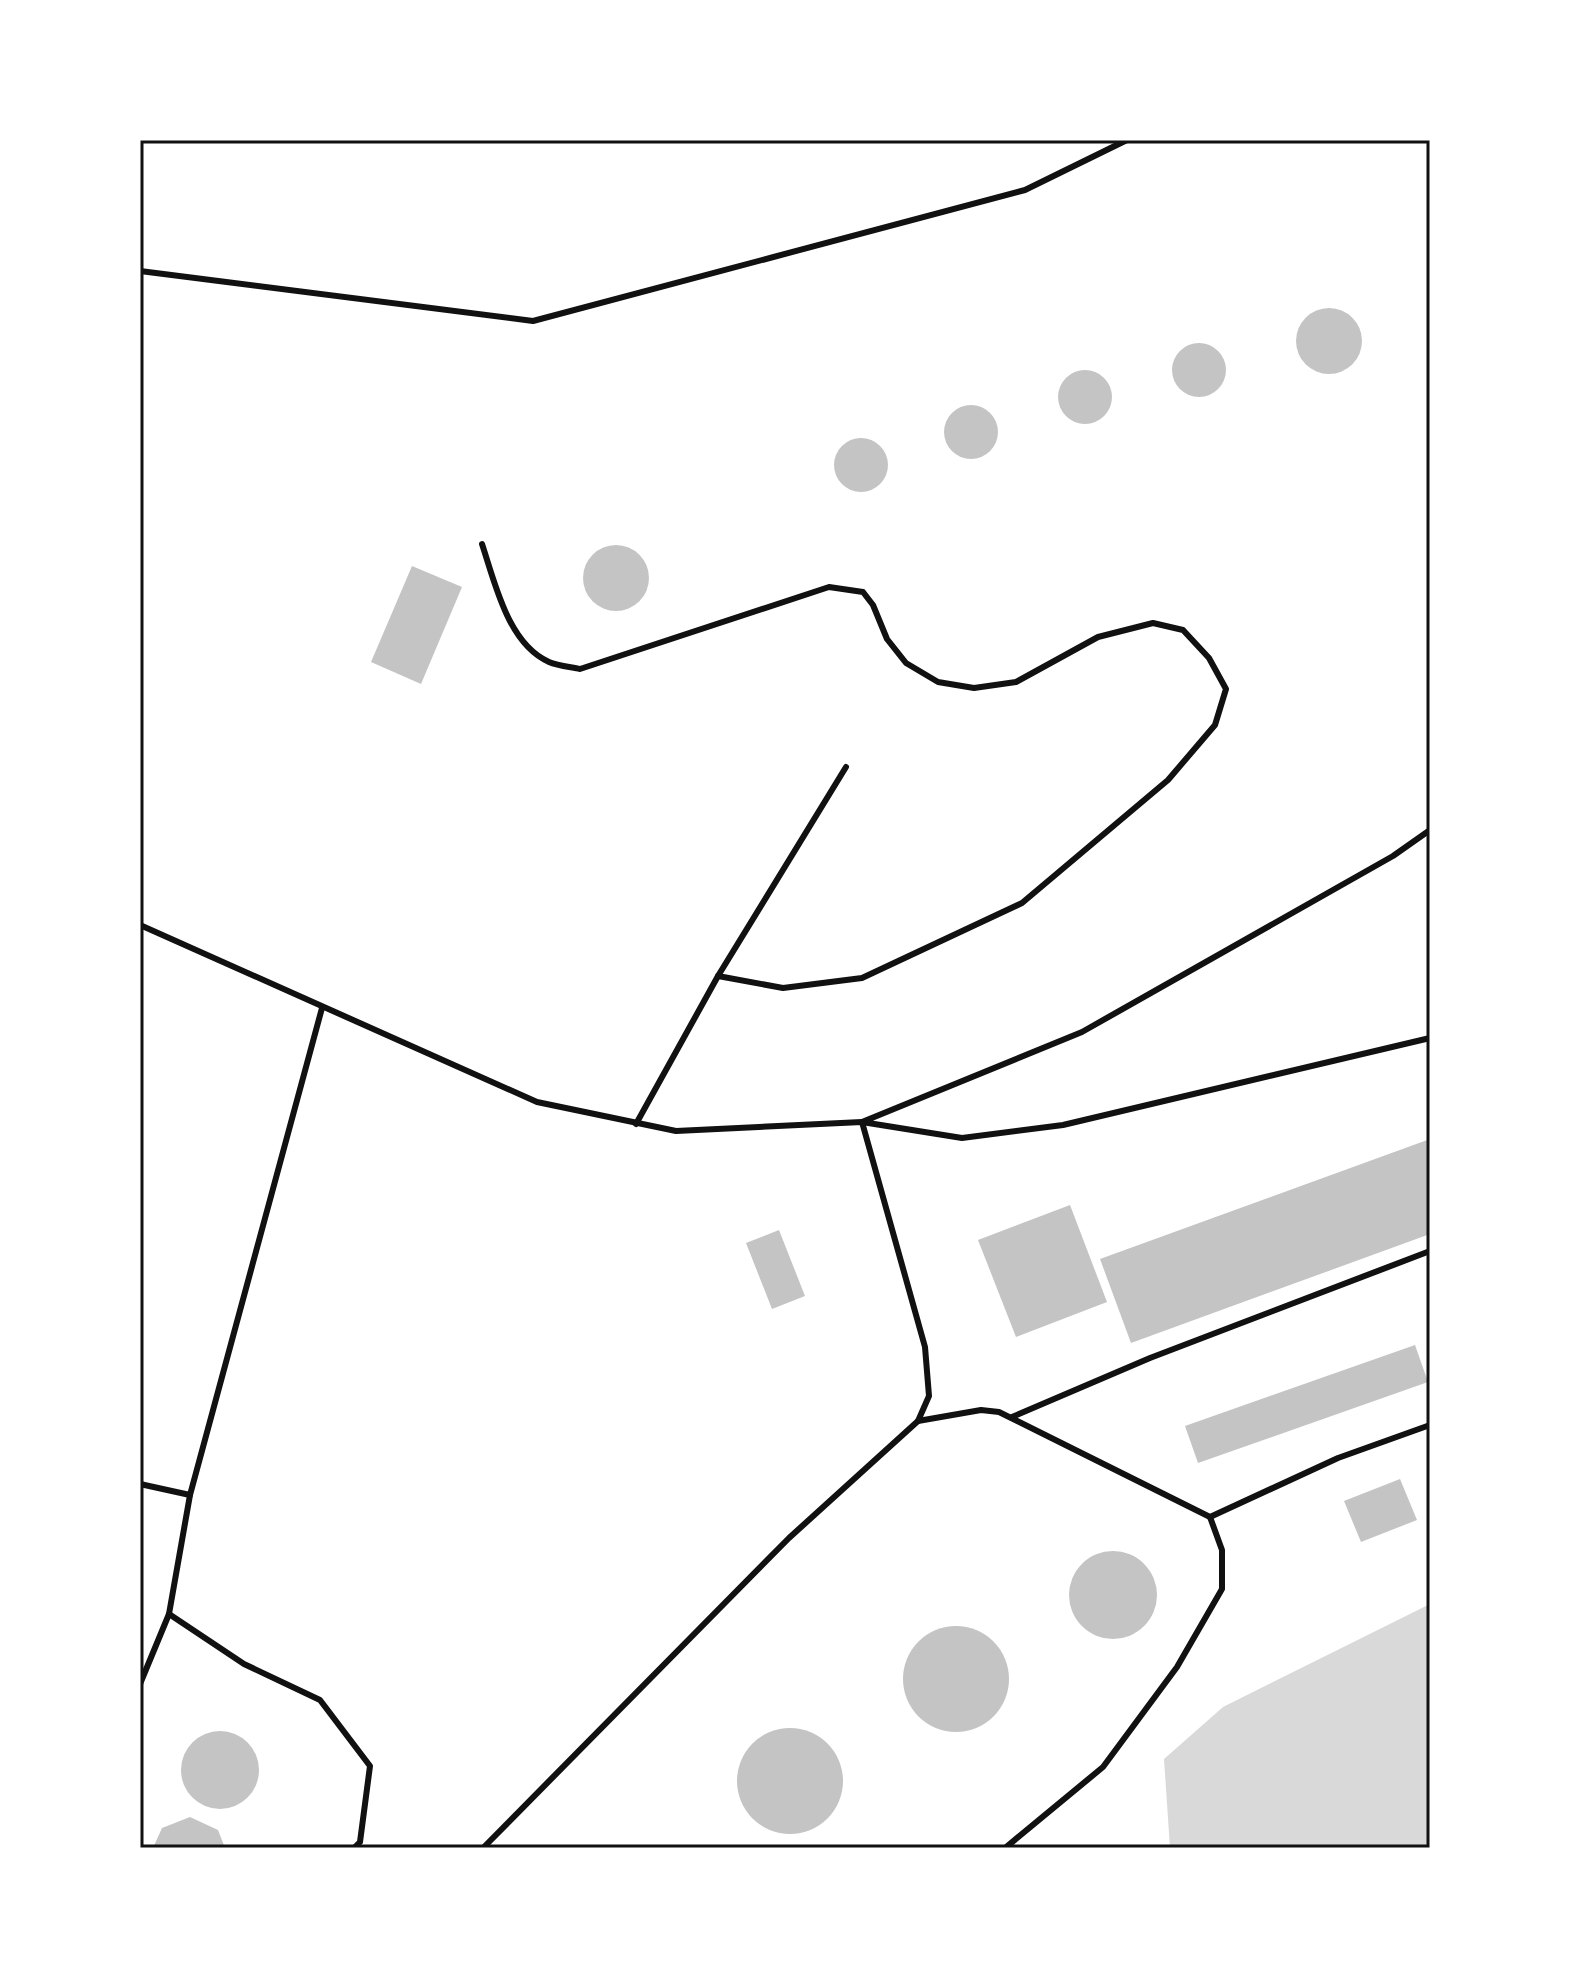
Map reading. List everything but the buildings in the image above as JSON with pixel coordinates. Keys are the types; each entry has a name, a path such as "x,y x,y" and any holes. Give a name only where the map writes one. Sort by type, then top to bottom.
{"lane":[{"path":"140,271 533,321 1025,190 1127,140"},
{"path":"482,544 503,607 526,644 548,662 580,669 829,587 863,592 873,605 887,639 906,663 938,682 974,688 1016,682 1098,637 1153,623 1183,630 1209,658 1226,689 1215,725 1168,780 1022,903 862,978 783,988 718,976"},
{"path":"636,1124 718,976 846,767"},
{"path":"862,1122 1082,1032 1393,856 1430,830"},
{"path":"140,925 537,1102 676,1131 862,1122 962,1138 1063,1125 1430,1038"},
{"path":"140,1684 169,1614 190,1495 322,1008"},
{"path":"483,1848 778,1549 918,1421 929,1396 925,1347 862,1122"},
{"path":"1012,1417 1150,1358 1430,1251"},
{"path":"918,1421 981,1410 1012,1417 1210,1517 1222,1550 1222,1589 1177,1667 1103,1767 1005,1848"},
{"path":"1210,1517 1338,1458 1430,1425"},
{"path":"140,1484 190,1495"},
{"path":"169,1614 197,1629 244,1664 320,1700 370,1766 360,1842 354,1848"}],"shaded area":[{"path":"1430,1604 1430,1848 1170,1848 1164,1759 1223,1707"}]}
